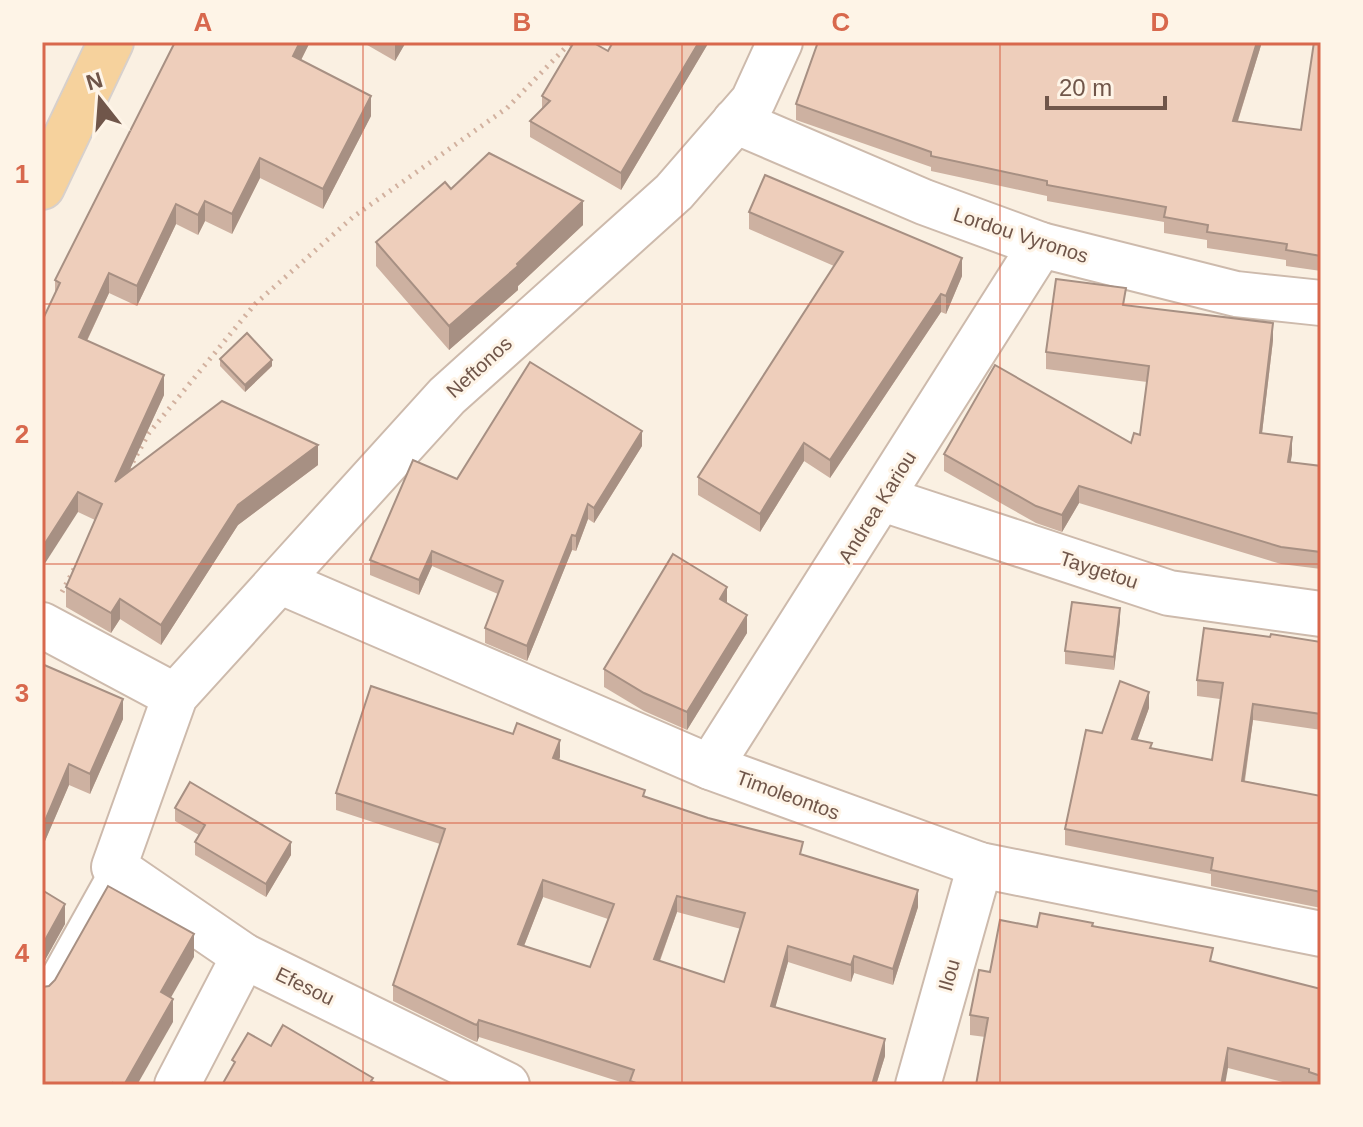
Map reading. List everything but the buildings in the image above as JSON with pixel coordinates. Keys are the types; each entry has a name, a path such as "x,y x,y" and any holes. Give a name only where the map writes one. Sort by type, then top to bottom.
{"main road":[{"path":"42,187 111,42"}],"street":[{"name":"Neftonos","path":"114,867 175,696 447,396 674,192 753,101 780,42"},
{"name":"Lordou Vyronos","path":"735,121 924,202 1041,245 1236,294 1321,303"},
{"name":"Andrea Kariou","path":"710,767 883,499 1041,245"},
{"name":"Taygetou","path":"883,499 1169,593 1321,614"},
{"name":"Timoleontos","path":"279,581 710,767 980,865 1321,934"},
{"path":"43,625 175,696"},
{"name":"Ilou","path":"918,1085 980,865"},
{"name":"Efesou","path":"114,867 244,956 507,1085"},
{"path":"177,1085 244,956"}],"lane":[{"path":"42,996 114,867"}],"path":[{"path":"126,474 149,433 255,304 353,217 507,108 571,42"},
{"path":"43,625 81,557"}]}
